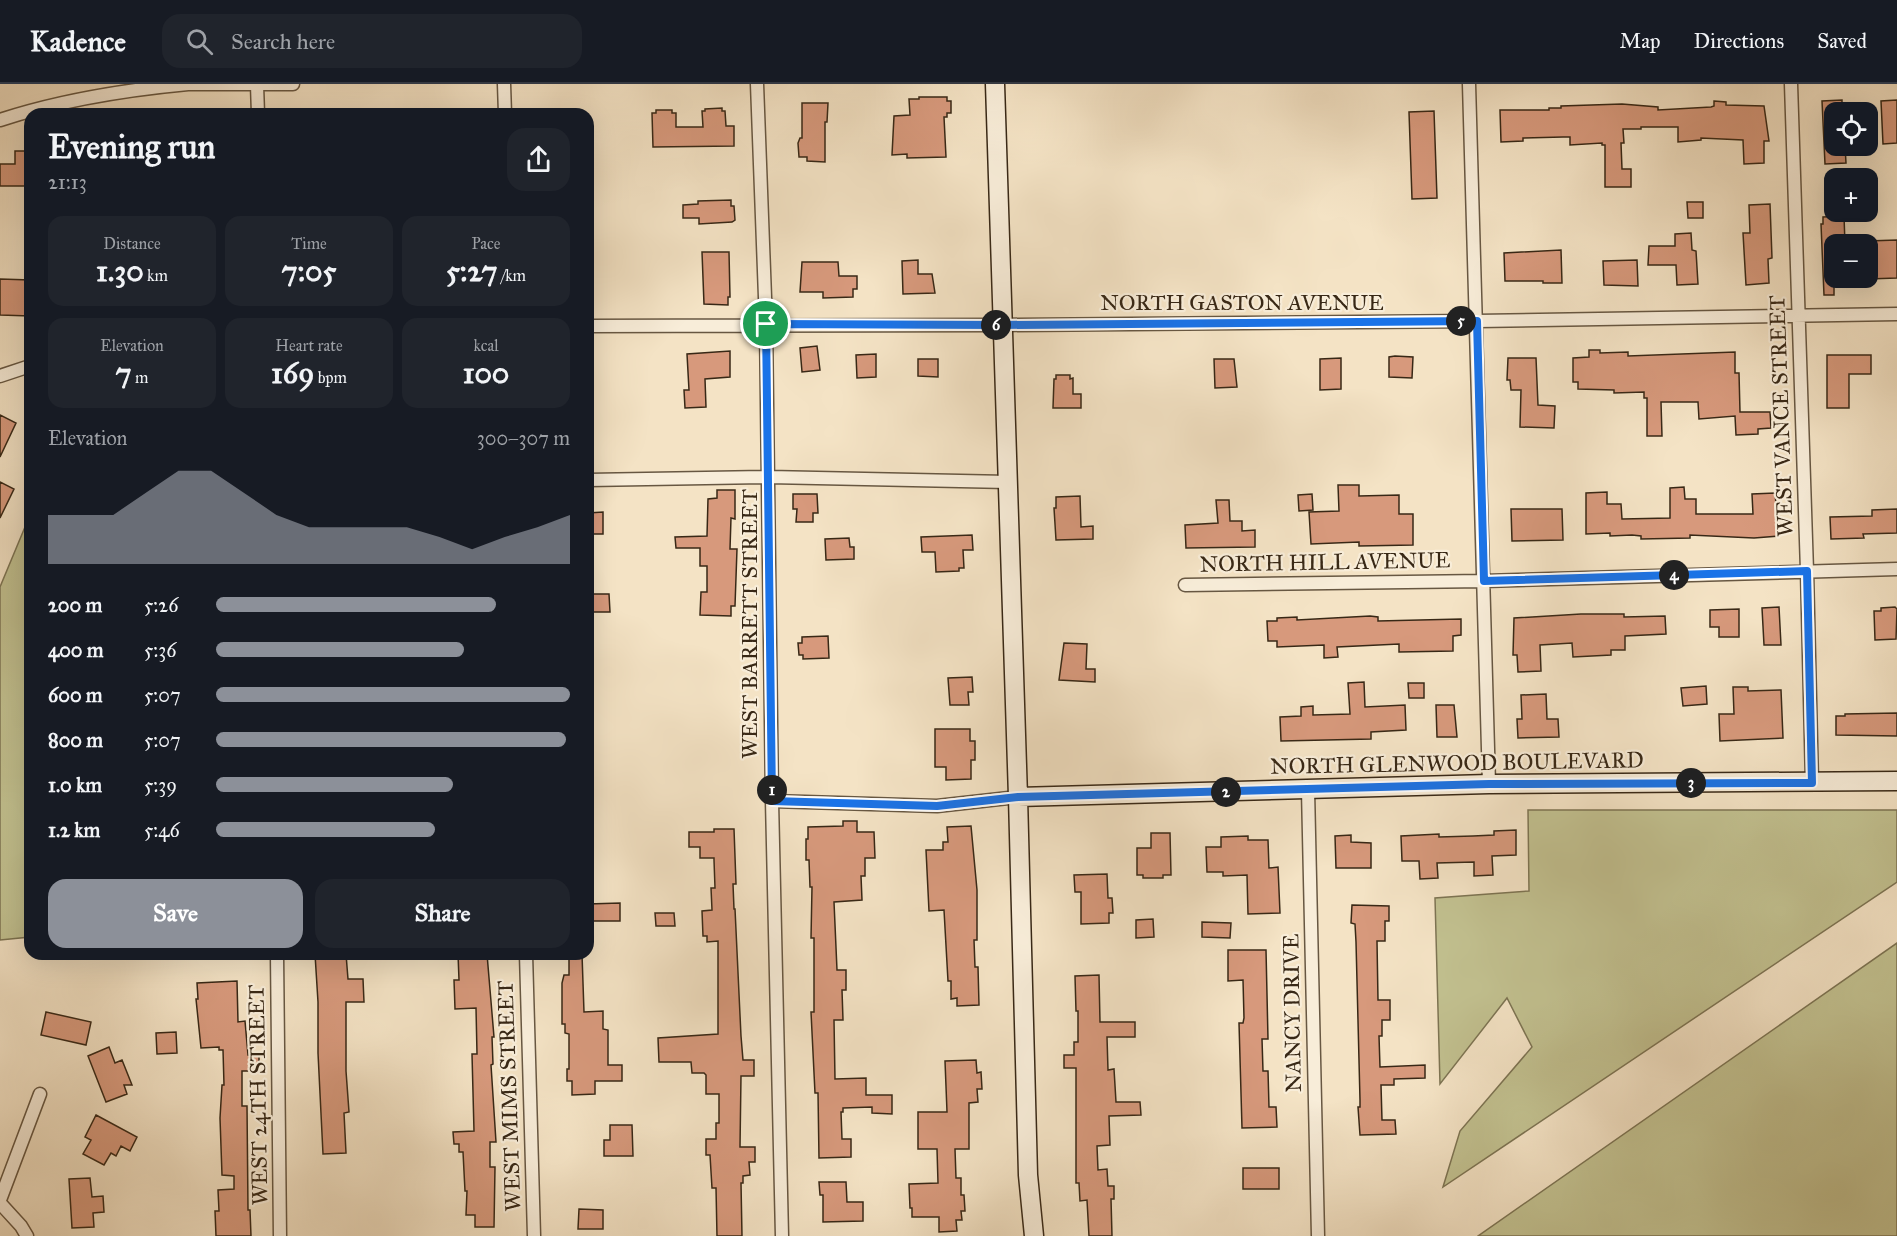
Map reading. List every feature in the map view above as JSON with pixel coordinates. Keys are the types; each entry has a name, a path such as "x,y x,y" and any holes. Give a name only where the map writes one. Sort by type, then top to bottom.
{"main road":[{"path":"994,84 1028,1174 1034,1236"},
{"name":"NORTH GLENWOOD BOULEVARD","path":"1018,797 1489,784 1897,781"}],"street":[{"path":"46,108 136,89 189,84 293,84"},
{"path":"504,84 505,108"},
{"name":"WEST BARRETT STREET","path":"757,84 766,324 772,801 782,1236"},
{"path":"1469,84 1489,784"},
{"name":"WEST VANCE STREET","path":"1791,84 1812,783"},
{"path":"257,85 258,108"},
{"path":"0,120 24,114"},
{"name":"NORTH GASTON AVENUE","path":"594,326 1477,321 1897,314"},
{"path":"0,376 24,368"},
{"path":"594,480 769,477 1008,482"},
{"name":"NORTH HILL AVENUE","path":"1185,585 1484,581 1897,569"},
{"name":"NANCY DRIVE","path":"1308,790 1318,1236"},
{"path":"772,801 937,806 1018,797"},
{"name":"WEST 24TH STREET","path":"277,960 280,1236"},
{"name":"WEST MIMS STREET","path":"526,960 534,1236"},
{"path":"27,1236 0,1201 40,1094"}],"shaded area":[{"path":"24,529 24,938 0,940 0,587"},
{"path":"1528,810 1897,810 1897,882 1443,1187 1460,1131 1532,1047 1507,998 1440,1084 1435,898 1529,891"},
{"path":"1897,943 1897,1236 1478,1236"}],"building":[{"path":"919,97 947,97 947,101 951,101 951,113 947,113 947,117 944,117 946,157 907,158 907,154 892,155 894,116 910,115 909,99 919,99"},
{"path":"1842,100 1842,102 1824,102 1824,143 1822,101"},
{"path":"1897,100 1897,143 1883,144 1881,101"},
{"path":"1714,101 1726,102 1726,105 1764,106 1769,141 1764,141 1764,163 1744,164 1743,140 1701,138 1701,140 1678,142 1678,127 1623,129 1622,169 1631,169 1631,187 1605,187 1605,145 1602,143 1570,145 1570,137 1523,138 1523,141 1501,142 1500,110 1549,110 1549,108 1561,108 1561,106 1622,104 1658,107 1658,110 1711,107 1714,106"},
{"path":"802,103 828,103 827,122 825,122 825,162 807,161 807,157 799,157 798,143 802,138"},
{"path":"722,108 722,111 725,111 726,126 734,126 734,146 653,147 652,113 656,113 656,110 672,110 672,113 676,113 676,127 703,127 702,111"},
{"path":"1434,111 1437,198 1412,199 1409,112"},
{"path":"15,151 24,151 24,186 0,186 0,164 15,164"},
{"path":"1825,156 1846,156 1846,163 1825,164"},
{"path":"731,200 735,220 732,222 699,224 699,218 683,218 683,205 698,204 698,201"},
{"path":"1687,202 1703,202 1703,218 1688,218"},
{"path":"1770,204 1772,258 1768,259 1769,283 1746,285 1743,233 1750,233 1749,205"},
{"path":"1823,217 1824,222 1844,222 1845,234 1824,234 1824,288 1834,288 1834,295 1824,295 1821,224 1823,224"},
{"path":"1691,233 1692,250 1696,251 1698,284 1677,285 1676,265 1648,265 1649,246 1675,246 1675,234"},
{"path":"1897,240 1897,278 1878,279 1878,241"},
{"path":"1561,250 1562,283 1505,281 1504,253"},
{"path":"702,252 729,252 730,297 728,297 728,305 704,304"},
{"path":"918,260 918,274 932,274 935,293 903,294 902,261"},
{"path":"1637,260 1638,286 1604,285 1603,261"},
{"path":"802,262 838,262 839,276 857,276 857,289 853,289 853,297 823,298 823,292 800,292"},
{"path":"0,279 24,280 24,316 0,315"},
{"path":"817,346 820,370 802,372 800,348"},
{"path":"1589,350 1600,350 1600,353 1628,352 1628,356 1735,352 1735,373 1739,373 1740,412 1770,412 1771,428 1758,429 1758,434 1736,435 1735,416 1699,419 1698,402 1661,402 1662,436 1647,436 1647,398 1644,398 1644,392 1614,393 1614,390 1578,389 1578,382 1573,382 1573,358 1589,357"},
{"path":"730,351 730,377 705,379 706,407 685,408 684,390 689,390 687,354"},
{"path":"876,354 876,377 857,378 856,355"},
{"path":"1827,355 1871,355 1871,374 1849,374 1849,408 1827,408"},
{"path":"1389,357 1413,357 1412,378 1389,377"},
{"path":"1341,358 1341,389 1320,390 1320,359"},
{"path":"1508,358 1536,358 1538,405 1555,406 1554,428 1520,427 1521,390 1511,390 1510,380 1507,380"},
{"path":"918,359 938,359 938,377 918,376"},
{"path":"1214,359 1234,359 1237,387 1215,388"},
{"path":"1056,375 1070,375 1070,379 1073,378 1073,394 1081,394 1081,408 1053,408"},
{"path":"0,415 16,423 0,457"},
{"path":"0,482 14,489 0,518"},
{"path":"1338,485 1359,485 1359,496 1399,495 1399,514 1413,514 1413,545 1359,546 1359,542 1311,544 1309,512 1339,511"},
{"path":"1684,487 1685,499 1696,499 1696,514 1753,514 1752,494 1775,493 1779,536 1754,538 1690,535 1690,538 1641,539 1641,536 1632,535 1610,536 1610,533 1586,534 1586,493 1607,492 1607,504 1621,504 1622,519 1670,518 1670,488"},
{"path":"717,490 735,490 735,519 731,518 730,549 737,549 735,606 731,606 731,616 700,615 701,592 707,592 707,566 700,566 700,548 676,548 675,537 707,536 708,499 717,498"},
{"path":"793,494 817,494 818,513 813,513 813,522 796,522 797,509 793,509"},
{"path":"1312,494 1313,510 1299,511 1298,495"},
{"path":"1080,496 1081,527 1093,526 1093,539 1056,540 1054,508 1056,508 1056,497"},
{"path":"1216,500 1229,500 1230,521 1242,521 1242,531 1255,530 1255,547 1186,548 1185,525 1218,523"},
{"path":"1511,509 1562,509 1563,540 1512,541"},
{"path":"1897,509 1897,533 1863,534 1864,538 1831,539 1830,517 1872,516 1872,510"},
{"path":"603,512 603,534 594,534 594,513"},
{"path":"972,535 973,550 963,550 964,568 959,568 959,571 936,572 935,552 922,552 921,537"},
{"path":"849,538 850,547 854,547 854,559 826,560 825,539"},
{"path":"594,594 609,594 610,612 594,612"},
{"path":"1779,607 1781,645 1764,645 1762,608"},
{"path":"1895,607 1897,609 1896,639 1875,640 1874,611"},
{"path":"1739,609 1739,637 1719,637 1719,627 1710,627 1710,610"},
{"path":"1624,614 1624,617 1665,616 1666,634 1625,636 1625,650 1611,650 1611,655 1573,657 1572,643 1540,645 1541,671 1518,672 1517,655 1513,655 1514,618"},
{"path":"1297,617 1297,620 1378,617 1378,621 1461,619 1461,635 1453,636 1453,651 1399,652 1399,644 1337,647 1338,657 1324,658 1324,645 1277,647 1277,641 1268,641 1267,621 1277,621 1277,618"},
{"path":"828,636 829,658 803,659 803,655 799,655 798,643 802,643 802,637"},
{"path":"1064,643 1087,644 1086,669 1095,669 1095,682 1059,680"},
{"path":"972,677 973,692 968,692 969,705 950,705 948,678"},
{"path":"1364,682 1365,707 1405,705 1406,730 1371,732 1371,739 1281,741 1280,717 1301,716 1301,707 1313,706 1313,715 1350,714 1348,683"},
{"path":"1408,683 1424,683 1424,698 1409,698"},
{"path":"1706,686 1707,704 1683,706 1681,688"},
{"path":"1733,687 1748,687 1748,691 1781,690 1783,738 1720,741 1719,714 1734,714"},
{"path":"1546,694 1547,719 1558,719 1559,737 1518,738 1517,719 1522,719 1521,695"},
{"path":"1436,705 1454,705 1457,737 1437,737"},
{"path":"1897,713 1897,736 1836,735 1836,716"},
{"path":"935,729 970,729 970,741 975,741 975,760 971,760 971,779 946,780 946,767 935,767"},
{"path":"843,821 857,821 857,832 874,832 875,858 865,858 865,876 861,876 862,900 834,902 837,970 846,970 846,990 842,990 843,1020 834,1020 835,1079 866,1078 866,1095 892,1095 892,1114 872,1113 872,1107 843,1108 841,1112 842,1139 851,1139 851,1157 819,1158 818,1093 815,1093 811,1012 814,1012 814,938 811,938 812,887 810,887 809,860 806,860 806,839 808,839 808,827 843,826"},
{"path":"971,826 977,890 977,940 974,940 975,967 978,967 979,1005 957,1006 957,998 951,999 951,981 948,981 944,910 929,911 926,850 943,850 943,842 948,842 947,827"},
{"path":"714,829 734,829 736,884 733,884 743,1060 754,1060 754,1076 741,1076 740,1147 755,1147 755,1162 749,1162 750,1175 743,1176 743,1183 741,1183 742,1236 717,1236 716,1188 712,1188 710,1155 706,1155 706,1139 716,1139 716,1123 719,1123 719,1094 706,1094 706,1075 692,1073 691,1062 659,1062 658,1038 718,1034 718,941 707,942 707,936 703,936 702,911 712,910 711,888 715,888 714,858 700,858 700,847 689,847 689,832 714,832"},
{"path":"1516,830 1516,855 1492,856 1493,875 1474,876 1474,862 1437,863 1438,878 1420,879 1419,861 1402,861 1401,836 1494,835 1494,831"},
{"path":"1151,833 1170,833 1171,875 1163,875 1163,878 1143,878 1143,875 1137,875 1137,848 1151,848"},
{"path":"1351,835 1351,842 1371,843 1371,868 1336,868 1335,836"},
{"path":"1248,836 1248,840 1268,840 1269,868 1278,867 1280,913 1248,914 1247,875 1223,876 1223,872 1207,872 1206,847 1221,847 1221,837"},
{"path":"1107,874 1108,898 1112,898 1113,913 1109,913 1109,923 1081,924 1081,892 1075,892 1074,875"},
{"path":"620,903 620,921 594,921 594,904"},
{"path":"1352,905 1389,906 1389,921 1385,921 1385,941 1377,941 1378,1000 1390,1000 1390,1020 1382,1020 1382,1036 1379,1036 1380,1067 1425,1065 1425,1078 1394,1079 1394,1085 1381,1085 1382,1120 1395,1120 1396,1134 1360,1135 1356,942 1355,924 1351,923"},
{"path":"655,913 674,913 675,926 656,926"},
{"path":"1153,919 1154,937 1136,938 1136,920"},
{"path":"1202,922 1231,923 1230,938 1202,937"},
{"path":"1228,950 1266,950 1268,1039 1262,1039 1263,1071 1268,1071 1269,1107 1276,1107 1277,1127 1242,1128 1239,1023 1243,1023 1244,1018 1243,980 1228,981"},
{"path":"315,960 346,960 348,979 363,979 364,1002 346,1002 346,1071 349,1112 344,1113 346,1153 323,1154"},
{"path":"458,960 488,960 494,1037 492,1037 493,1064 491,1065 496,1142 490,1142 490,1167 495,1167 494,1227 475,1227 475,1215 466,1215 467,1191 465,1191 463,1152 459,1152 459,1144 454,1144 453,1132 474,1131 472,1054 477,1054 476,1008 455,1009 454,980 459,980"},
{"path":"569,960 582,960 584,1012 603,1011 603,1029 608,1030 608,1065 622,1065 622,1081 595,1081 595,1094 572,1095 572,1081 567,1081 569,1034 565,1033 565,1024 562,1024 562,983 564,975 569,975"},
{"path":"1099,975 1100,1022 1135,1022 1135,1037 1107,1037 1108,1070 1114,1069 1116,1102 1140,1102 1141,1115 1109,1116 1110,1145 1097,1146 1098,1170 1107,1169 1108,1186 1114,1186 1114,1199 1111,1199 1112,1236 1089,1236 1087,1200 1080,1201 1079,1183 1076,1183 1076,1068 1064,1068 1064,1055 1074,1055 1074,1042 1078,1042 1075,976"},
{"path":"237,981 238,1022 245,1021 248,1055 259,1055 259,1071 242,1071 242,1106 247,1106 248,1210 250,1210 251,1236 216,1236 215,1211 219,1211 218,1190 234,1189 234,1176 222,1175 220,1118 222,1085 224,1085 223,1050 219,1050 219,1047 201,1048 196,999 198,999 197,983"},
{"path":"46,1012 91,1022 86,1045 41,1035"},
{"path":"176,1032 177,1053 157,1054 156,1033"},
{"path":"109,1047 115,1063 122,1060 132,1085 124,1085 127,1094 106,1102 88,1056"},
{"path":"976,1060 977,1073 981,1072 982,1089 977,1089 978,1102 969,1103 969,1149 955,1149 956,1178 961,1178 961,1195 964,1195 965,1211 961,1211 962,1220 956,1220 957,1231 939,1232 939,1217 912,1217 912,1208 910,1208 909,1184 938,1183 937,1149 918,1149 918,1112 947,1112 945,1061"},
{"path":"96,1115 137,1137 130,1151 121,1146 116,1156 111,1153 104,1165 83,1154 91,1140 85,1137"},
{"path":"610,1125 632,1125 633,1156 604,1156 604,1140 610,1140"},
{"path":"1243,1168 1279,1168 1279,1189 1243,1189"},
{"path":"90,1178 92,1197 103,1196 104,1212 93,1213 94,1227 72,1228 69,1179"},
{"path":"819,1182 846,1182 847,1202 863,1202 863,1221 823,1222 823,1195 820,1195"},
{"path":"579,1209 603,1210 603,1229 578,1229"}],"route":[{"path":"1477,321 1484,581 1807,571 1812,783 1489,784 1018,797 937,806 772,801 766,324 1002,325 1477,321"}]}
